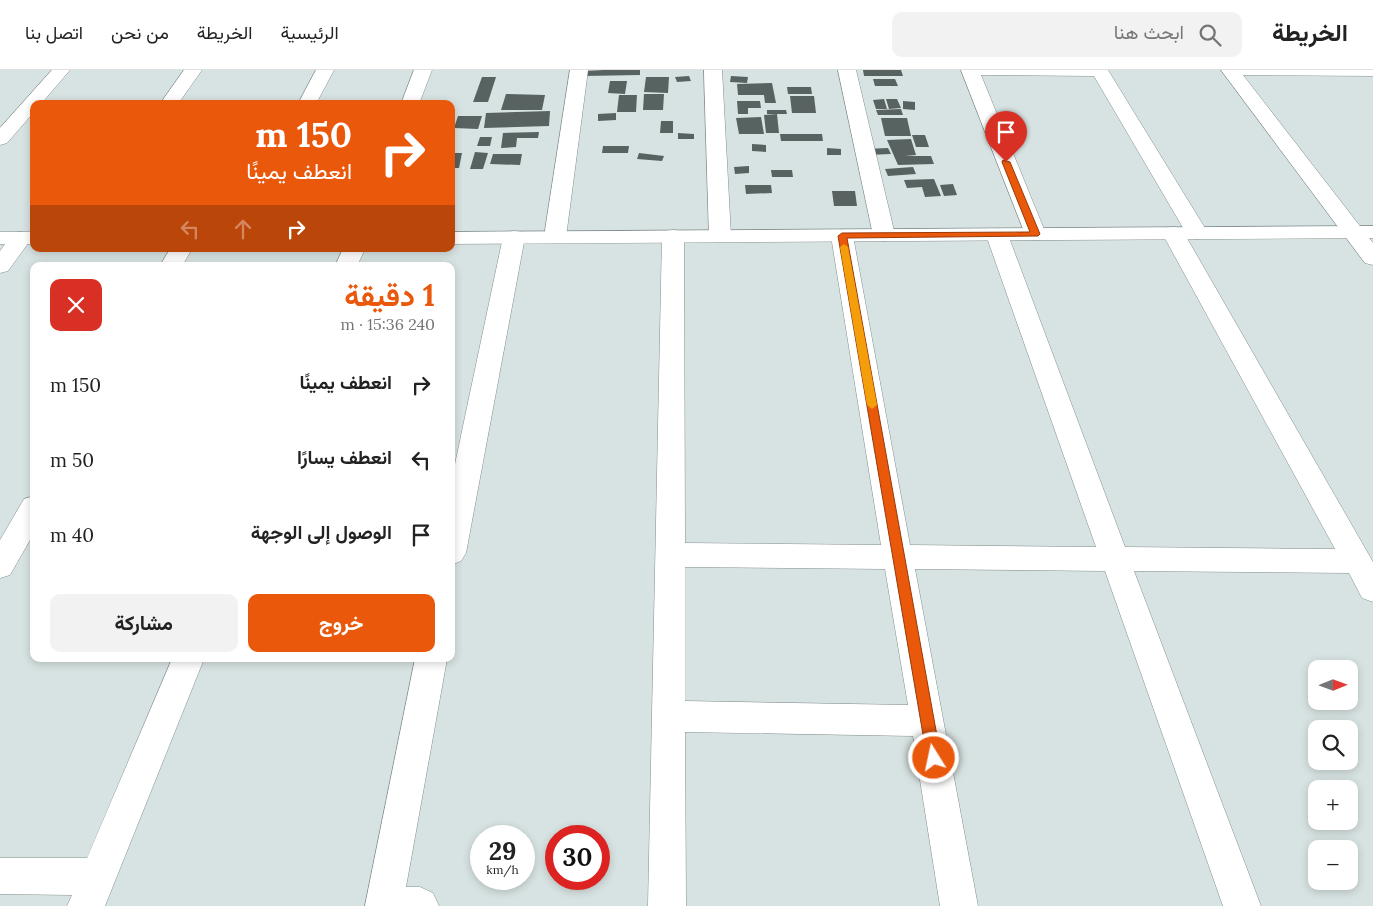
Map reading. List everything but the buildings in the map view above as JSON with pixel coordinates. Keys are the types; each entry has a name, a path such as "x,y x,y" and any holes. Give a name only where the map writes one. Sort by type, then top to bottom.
{"street":[{"path":"34,100 61,70"},
{"path":"172,100 193,70"},
{"path":"309,100 325,70"},
{"path":"412,100 423,70"},
{"path":"555,237 579,70"},
{"path":"714,70 720,236"},
{"path":"847,70 884,235"},
{"path":"1035,234 970,70 1099,71 1373,590"},
{"path":"1230,70 1373,71"},
{"path":"1230,70 1363,232 1373,258"},
{"path":"0,139 30,105"},
{"path":"455,238 1363,232"},
{"path":"997,235 1242,906"},
{"path":"667,906 672,236"},
{"path":"842,236 959,906"},
{"path":"0,266 18,238"},
{"path":"455,533 514,238"},
{"path":"1,561 30,514"},
{"path":"669,555 1357,561"},
{"path":"0,876 92,892 187,662"},
{"path":"420,906 384,906 430,662"},
{"path":"668,716 928,721"}],"slow traffic":[{"path":"844,247 872,405"}],"route":[{"path":"934,758 842,236 1035,234 1006,162"}]}
